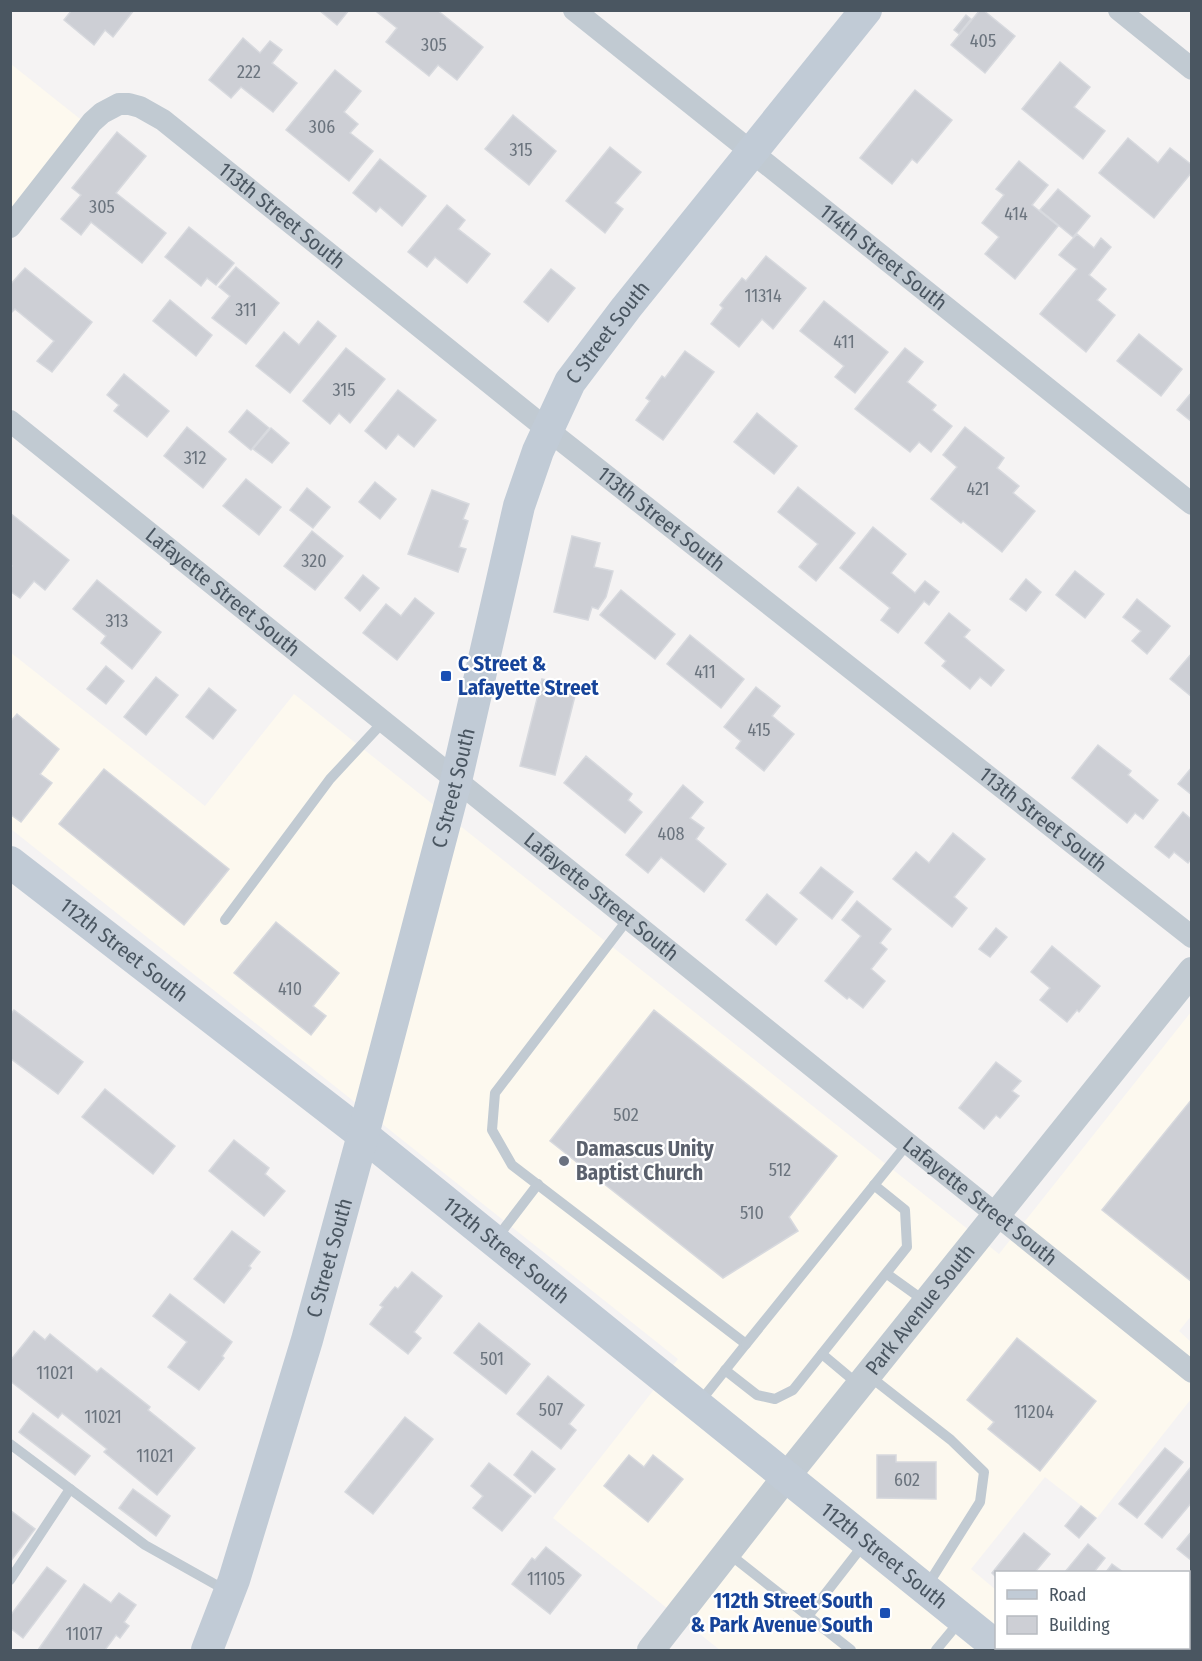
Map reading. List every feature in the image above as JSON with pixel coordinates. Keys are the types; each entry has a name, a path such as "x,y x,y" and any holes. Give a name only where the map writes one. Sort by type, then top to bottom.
{"main road":[{"name":"C Street South","path":"207,1650 230,1593 307,1340 456,781 519,506 538,452 570,382 626,308 866,10"},
{"name":"112th Street South","path":"10,862 363,1136 995,1645"}],"street":[{"name":"114th Street South","path":"573,10 1191,504"},
{"path":"1119,10 1191,69"},
{"name":"113th Street South","path":"10,227 92,122 119,104 140,106 163,120 548,430 1191,937"},
{"name":"Lafayette Street South","path":"10,421 1191,1372"},
{"name":"Park Avenue South","path":"651,1650 786,1477 1191,971"}],"lane":[{"path":"225,920 330,779 383,722"},
{"path":"628,919 495,1093 492,1130 512,1164 746,1344"},
{"path":"697,1405 908,1143"},
{"path":"494,1241 538,1184"},
{"path":"725,1370 757,1395 775,1399 793,1390 887,1274 907,1247 905,1210 874,1185"},
{"path":"887,1274 926,1303"},
{"path":"822,1354 951,1440 984,1472 981,1502 925,1589"},
{"path":"10,1444 145,1545 230,1593"},
{"path":"10,1580 70,1489"},
{"path":"808,1616 866,1542"},
{"path":"728,1552 851,1650"},
{"path":"936,1650 962,1618"}],"shaded area":[{"path":"11,64 84,122 11,215"},
{"path":"10,652 205,806 294,694 999,1254 1191,1012 1192,1315 1179,1331 1191,1342 1191,1399 1097,1518 1045,1477 971,1569 995,1589 995,1646 992,1650 720,1650 553,1518 678,1359 11,829"}],"building":[{"path":"72,10 134,10 113,37 105,30 94,45 64,20"},
{"path":"319,10 349,10 337,25"},
{"path":"378,10 437,10 483,47 457,80 438,65 429,76 386,42 397,28 377,12"},
{"path":"980,10 1015,36 985,73 951,45"},
{"path":"966,15 971,19 959,34 954,30"},
{"path":"243,38 260,53 270,41 282,50 272,63 297,83 273,112 241,87 231,98 209,80"},
{"path":"1060,62 1090,87 1074,107 1105,131 1083,159 1022,109"},
{"path":"335,70 361,91 344,112 358,124 350,133 373,151 349,181 286,130"},
{"path":"915,90 952,120 917,163 912,159 892,184 860,158"},
{"path":"513,115 556,151 529,185 485,149"},
{"path":"117,132 146,156 116,193 166,233 142,263 91,222 81,235 61,219 81,195 72,188"},
{"path":"1128,138 1158,163 1170,148 1192,165 1192,172 1154,218 1099,173"},
{"path":"610,147 641,172 615,203 623,209 605,233 566,201"},
{"path":"380,159 426,196 402,226 380,207 376,212 353,193"},
{"path":"1019,161 1048,185 1032,205 1058,226 1015,279 985,254 999,237 982,223 1004,195 996,189"},
{"path":"1058,189 1090,216 1073,237 1040,210"},
{"path":"447,205 465,220 458,229 490,254 467,283 435,257 427,267 408,252"},
{"path":"189,227 234,263 216,285 207,278 201,286 165,257"},
{"path":"1077,234 1094,248 1101,238 1111,247 1089,275 1106,289 1097,300 1115,315 1086,352 1040,314 1077,269 1059,255"},
{"path":"766,256 806,288 773,329 762,319 739,347 711,324 723,308 720,305 742,278 746,281"},
{"path":"236,267 279,303 246,344 212,318 230,296 219,287"},
{"path":"25,268 92,322 52,372 37,361 54,341 15,309 10,314 10,285"},
{"path":"551,269 575,288 548,322 524,302"},
{"path":"170,300 212,335 196,356 153,321"},
{"path":"824,301 888,352 855,393 835,377 844,366 800,331"},
{"path":"318,321 336,336 290,393 256,366 284,332 299,345"},
{"path":"1139,334 1182,369 1161,396 1117,361"},
{"path":"346,348 385,379 350,423 339,413 330,424 303,401"},
{"path":"905,348 923,362 907,382 936,405 932,410 952,426 931,452 919,442 910,452 855,409"},
{"path":"685,351 714,372 663,440 636,420 650,401 646,398 662,376 665,378"},
{"path":"124,374 169,411 147,437 114,411 119,405 107,395"},
{"path":"398,390 436,420 414,447 398,434 386,449 365,431"},
{"path":"1192,392 1192,422 1177,410"},
{"path":"247,410 269,428 251,450 229,432"},
{"path":"757,413 797,446 774,474 734,442"},
{"path":"187,427 226,459 203,488 164,456"},
{"path":"965,427 1004,458 997,468 1019,486 1013,493 1035,511 1002,552 931,499 957,467 943,455"},
{"path":"271,428 289,443 272,463 253,449"},
{"path":"246,479 281,507 259,535 223,506"},
{"path":"375,482 396,499 380,519 359,502"},
{"path":"798,487 855,533 816,581 799,567 818,544 778,512"},
{"path":"307,488 330,507 313,528 290,510"},
{"path":"432,490 469,504 463,519 468,521 459,547 466,549 458,572 408,554"},
{"path":"10,513 69,560 45,590 34,581 20,598 10,591 10,568 12,566 10,565"},
{"path":"873,527 906,554 891,573 915,593 925,581 939,592 929,605 924,601 898,633 881,620 890,608 840,568"},
{"path":"312,531 343,556 315,590 284,566"},
{"path":"572,536 600,543 594,567 613,571 606,597 598,609 592,607 588,620 554,612"},
{"path":"1075,571 1104,594 1085,618 1056,595"},
{"path":"363,575 379,588 360,611 345,598"},
{"path":"1026,579 1041,592 1026,611 1010,599"},
{"path":"97,580 161,632 132,669 101,643 106,636 73,609"},
{"path":"621,590 675,634 655,659 600,615"},
{"path":"415,598 434,613 397,660 363,633 386,604 401,616"},
{"path":"1137,599 1170,626 1147,654 1132,641 1141,631 1123,617"},
{"path":"949,613 970,630 964,637 1004,670 991,686 980,677 970,689 942,666 946,661 925,643"},
{"path":"690,635 744,679 721,708 667,664"},
{"path":"1192,653 1192,697 1170,679"},
{"path":"106,666 124,681 106,704 87,689"},
{"path":"156,677 178,695 146,735 124,717"},
{"path":"542,679 577,688 555,775 520,766"},
{"path":"756,687 780,706 772,716 794,734 764,771 736,748 741,741 724,727"},
{"path":"209,688 236,710 213,739 186,717"},
{"path":"17,714 59,749 40,774 52,783 21,822 10,814 10,722"},
{"path":"1098,745 1131,771 1128,775 1158,800 1143,819 1135,813 1127,823 1072,778"},
{"path":"586,756 632,794 628,800 642,812 625,833 564,783"},
{"path":"1192,767 1192,795 1178,784"},
{"path":"104,769 229,869 184,925 59,824"},
{"path":"683,785 703,802 690,818 704,828 696,839 726,864 704,892 661,857 648,873 626,855"},
{"path":"1183,812 1192,820 1192,858 1188,863 1174,852 1169,858 1155,847"},
{"path":"953,833 985,859 954,897 967,908 952,927 893,879 916,852 929,863"},
{"path":"821,867 853,892 832,919 800,893"},
{"path":"767,894 797,919 776,945 746,920"},
{"path":"857,901 891,929 880,943 887,949 871,969 885,981 863,1008 849,997 847,999 825,981 861,936 842,920"},
{"path":"276,922 339,973 313,1006 326,1016 311,1035 234,973"},
{"path":"996,928 1007,937 990,957 979,949"},
{"path":"1052,946 1100,986 1079,1012 1077,1010 1067,1022 1040,1000 1050,988 1031,972"},
{"path":"14,1010 83,1062 58,1094 10,1058 10,1015"},
{"path":"654,1010 837,1156 789,1217 798,1231 723,1278 550,1141"},
{"path":"996,1062 1021,1081 1012,1091 1019,1096 1000,1118 996,1115 984,1129 959,1108"},
{"path":"105,1089 175,1146 153,1174 82,1117"},
{"path":"1192,1099 1192,1282 1102,1210"},
{"path":"234,1140 269,1168 265,1174 285,1191 264,1216 209,1171"},
{"path":"232,1231 260,1252 249,1266 251,1268 224,1303 194,1279"},
{"path":"412,1272 442,1296 414,1332 421,1338 408,1354 370,1324 383,1307 380,1305"},
{"path":"170,1294 232,1342 222,1356 224,1358 199,1390 168,1367 187,1342 153,1316"},
{"path":"479,1323 530,1364 506,1394 454,1353"},
{"path":"34,1331 45,1340 50,1334 97,1372 101,1368 150,1407 148,1410 195,1448 157,1495 104,1452 107,1449 62,1413 58,1418 10,1381 10,1361"},
{"path":"1017,1338 1096,1401 1040,1471 988,1429 994,1422 967,1400"},
{"path":"548,1376 584,1405 569,1424 576,1430 561,1449 517,1414"},
{"path":"33,1413 90,1456 75,1475 19,1432"},
{"path":"405,1417 433,1439 373,1514 345,1492"},
{"path":"1165,1448 1183,1462 1137,1518 1119,1504"},
{"path":"532,1451 555,1469 535,1493 514,1475"},
{"path":"629,1455 644,1467 653,1455 683,1479 648,1522 604,1486"},
{"path":"877,1455 896,1455 896,1462 936,1462 936,1499 877,1498"},
{"path":"489,1463 531,1496 502,1531 473,1508 483,1496 471,1486"},
{"path":"1190,1468 1192,1470 1192,1502 1162,1538 1145,1524"},
{"path":"133,1489 170,1516 156,1536 119,1508"},
{"path":"1081,1506 1096,1518 1079,1538 1065,1526"},
{"path":"10,1510 35,1529 10,1562"},
{"path":"1192,1531 1192,1561 1177,1549"},
{"path":"1024,1533 1050,1554 1036,1571 995,1571 995,1576 992,1573"},
{"path":"1088,1544 1105,1558 1095,1571 1066,1571"},
{"path":"546,1547 581,1575 550,1614 512,1584 532,1558 535,1560"},
{"path":"1112,1564 1122,1571 1107,1571"},
{"path":"47,1567 66,1581 23,1638 10,1628 10,1616"},
{"path":"84,1584 111,1603 119,1593 136,1605 124,1622 129,1626 120,1638 116,1635 105,1650 38,1650"},
{"path":"1190,1626 1192,1628 1192,1650 1168,1650 1190,1649"},
{"path":"1126,1649 1156,1649 1155,1650"}],"place":[{"name":"C Street & Lafayette Street","path":"446,676"},
{"name":"Damascus Unity Baptist Church","path":"564,1161"},
{"name":"112th Street South & Park Avenue South","path":"885,1613"}]}
